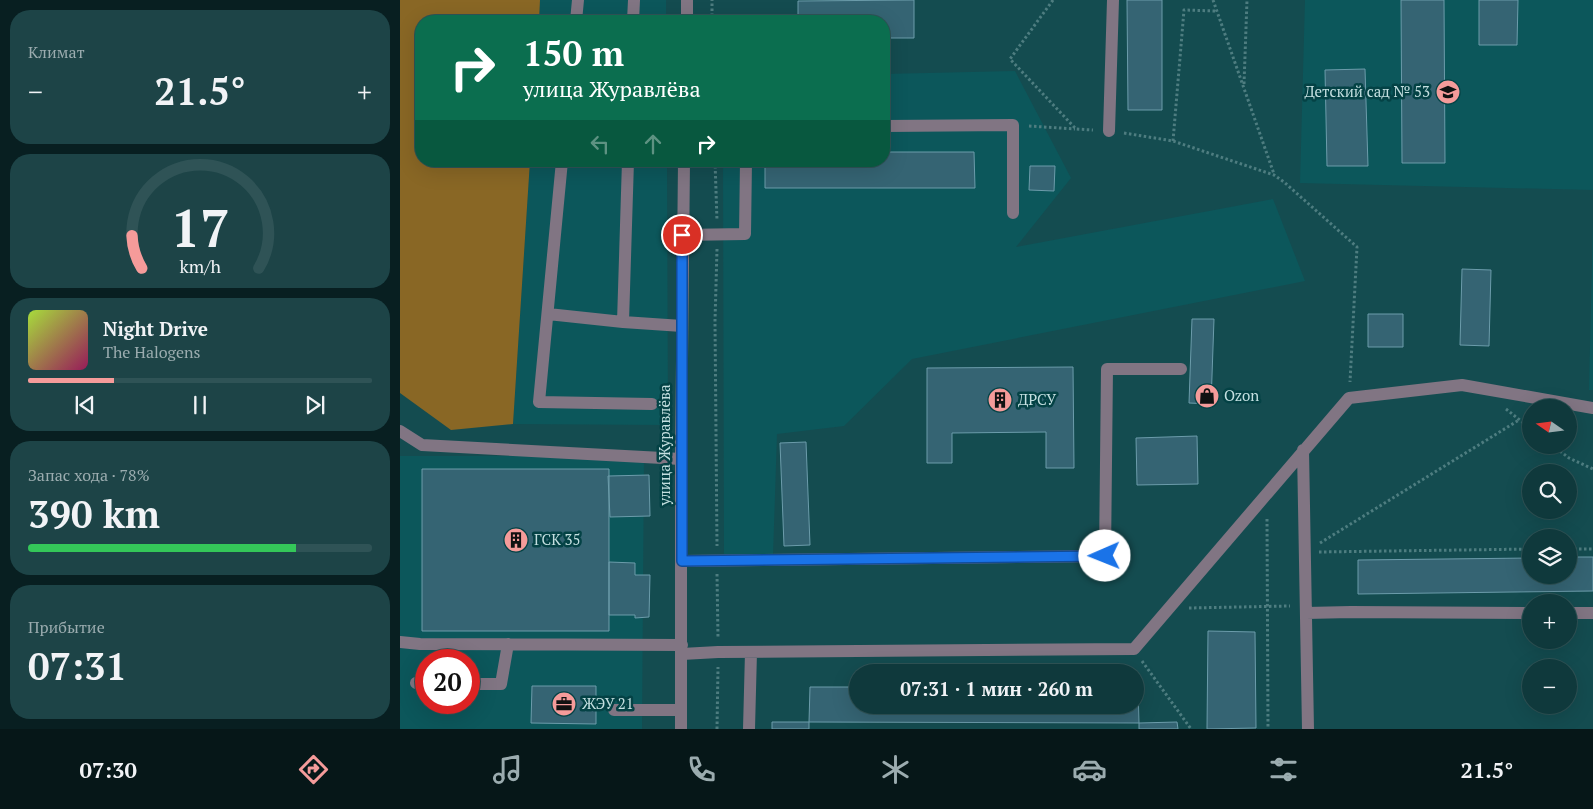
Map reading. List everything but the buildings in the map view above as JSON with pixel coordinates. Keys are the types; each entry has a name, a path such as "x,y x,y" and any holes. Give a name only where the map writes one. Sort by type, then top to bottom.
{"street":[{"path":"577,15 578,0"},
{"path":"633,15 634,0"},
{"path":"687,0 687,15"},
{"path":"1109,131 1114,0"},
{"path":"890,126 1013,125 1013,213"},
{"path":"561,167 540,402 652,404"},
{"path":"623,322 628,167"},
{"name":"улица Журавлёва","path":"681,729 684,167"},
{"path":"682,235 744,234 746,167"},
{"path":"548,314 682,326"},
{"path":"682,561 1105,556 1107,369 1181,369"},
{"path":"400,642 682,649 718,652 1134,649 1349,398 1462,385 1593,408"},
{"path":"400,431 422,445 681,459"},
{"path":"1303,450 1308,729"},
{"path":"1306,609 1351,612 1522,613"},
{"path":"1577,613 1593,613"},
{"path":"480,684 501,684 508,644"},
{"path":"749,729 751,652"},
{"path":"614,710 681,710"}],"path":[{"path":"712,0 712,15"},
{"path":"1053,0 1010,59 1076,129"},
{"path":"1213,0 1274,175"},
{"path":"1243,87 1247,0"},
{"path":"1173,141 1184,10 1216,11"},
{"path":"1013,125 1109,131 1173,141 1274,175 1284,182 1357,247 1349,398"},
{"path":"715,167 717,235 715,322 717,729"},
{"path":"1305,552 1519,420"},
{"path":"1564,454 1593,469"},
{"path":"1267,493 1268,729"},
{"path":"1577,549 1593,548"},
{"path":"1305,552 1522,549"},
{"path":"1169,608 1267,606 1306,609"},
{"path":"1134,649 1191,729"}],"shaded area":[{"path":"400,0 540,0 539,15 415,15 415,167 530,167 513,424 451,430 400,393"},
{"path":"540,0 666,0 666,15 539,15"},
{"name":"Детский сад № 53","path":"1305,0 1593,0 1593,190 1300,183"},
{"path":"1015,71 1071,178 1016,247 1273,199 1305,281 912,359 844,426 777,434 773,556 724,554 723,167 890,167 890,74"},
{"path":"530,167 667,167 668,425 513,424"},
{"path":"1593,218 1593,390 1589,390"},
{"path":"400,456 644,456 642,729 400,729"}],"place":[{"name":"Детский сад № 53","path":"1448,92"},
{"name":"Ozon","path":"1207,396"},
{"name":"ДРСУ","path":"1000,400"},
{"name":"ГСК 35","path":"516,540"},
{"name":"ЖЭУ 21","path":"564,704"}],"route":[{"path":"682,235 682,561 1105,556"}]}
